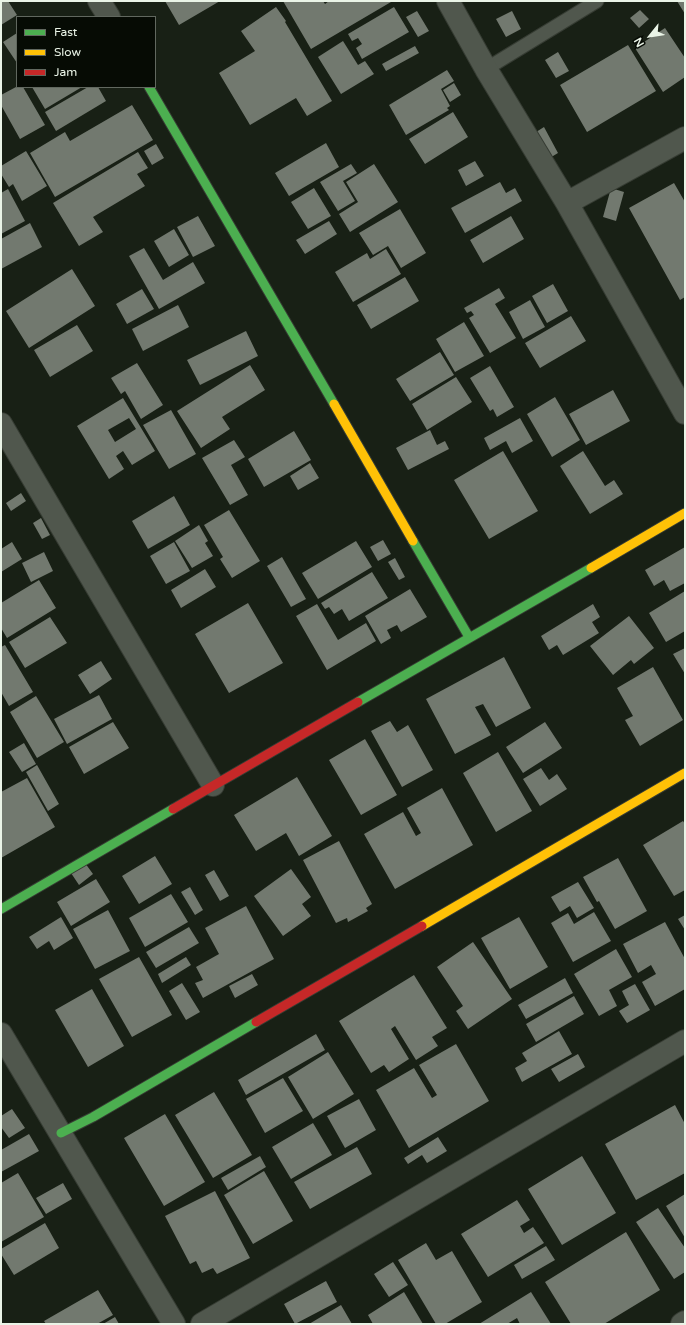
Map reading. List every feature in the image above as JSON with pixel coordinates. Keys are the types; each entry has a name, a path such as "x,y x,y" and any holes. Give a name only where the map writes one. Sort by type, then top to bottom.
{"street":[{"path":"99,1 107,16"},
{"path":"448,1 486,69 567,203 685,413"},
{"path":"150,88 469,637"},
{"path":"567,203 685,138"},
{"path":"1,424 213,786"},
{"path":"1,909 685,513"},
{"path":"61,1133 93,1117 685,773"},
{"path":"1,1034 174,1324"},
{"path":"202,1324 685,1042"}],"lane":[{"path":"486,69 597,1"}],"building":[{"path":"1,1 8,1 17,15 1,25"},
{"path":"165,1 220,1 179,25"},
{"path":"283,1 323,1 325,4 329,1 391,2 311,49"},
{"path":"677,1 685,1 685,14"},
{"path":"276,7 286,21 285,22 332,101 307,116 296,98 250,125 219,73 255,51 241,31"},
{"path":"394,7 409,32 362,59 356,48 362,44 358,38 352,41 348,34"},
{"path":"640,10 649,19 639,28 630,18"},
{"path":"417,11 429,31 418,37 406,17"},
{"path":"512,11 521,29 506,37 496,19"},
{"path":"665,28 685,58 685,77 663,92 635,48"},
{"path":"16,34 16,62 3,42"},
{"path":"343,41 358,65 365,61 374,74 341,94 318,57"},
{"path":"628,45 656,91 587,132 560,85"},
{"path":"415,46 419,53 386,71 382,64"},
{"path":"558,52 569,71 556,78 545,60"},
{"path":"447,70 454,81 441,89 450,106 447,108 449,110 406,135 389,105"},
{"path":"454,83 461,95 450,102 443,90"},
{"path":"16,87 24,88 45,125 20,139 1,105 1,95"},
{"path":"33,88 80,88 45,109"},
{"path":"86,88 99,88 106,101 56,131 45,112"},
{"path":"132,105 153,140 55,197 30,153 65,132 70,141"},
{"path":"453,112 468,137 425,164 409,139"},
{"path":"544,127 558,153 548,159 533,134"},
{"path":"326,143 339,167 289,196 275,173"},
{"path":"156,144 164,158 152,165 144,151"},
{"path":"26,151 47,186 22,201 13,184 9,187 1,174 1,166"},
{"path":"138,152 148,168 137,174 145,186 93,217 103,232 79,246 53,203"},
{"path":"475,161 484,176 466,186 458,170"},
{"path":"351,164 357,173 343,181 355,201 338,211 320,182"},
{"path":"374,164 398,202 350,232 339,214 358,202 346,182"},
{"path":"500,182 506,193 515,188 522,201 465,233 451,208"},
{"path":"674,183 685,202 685,297 680,300 629,208"},
{"path":"314,188 331,216 308,229 291,202"},
{"path":"611,188 624,192 616,221 603,217"},
{"path":"8,189 25,221 1,234 1,193"},
{"path":"400,209 426,253 401,268 388,246 373,255 359,233"},
{"path":"198,216 215,246 193,257 177,227"},
{"path":"511,216 524,239 483,263 470,240"},
{"path":"329,221 337,234 305,254 296,240"},
{"path":"30,223 42,247 1,269 1,239"},
{"path":"174,229 189,255 169,267 154,241"},
{"path":"144,248 163,280 193,262 205,283 159,309 129,256"},
{"path":"386,249 401,274 353,302 335,272 367,253 370,259"},
{"path":"72,269 95,306 29,348 6,311"},
{"path":"405,277 419,301 371,329 357,305"},
{"path":"553,284 568,311 547,323 532,296"},
{"path":"499,288 505,298 495,304 516,338 490,353 469,318 474,315 471,311 467,313 464,308"},
{"path":"142,289 154,309 127,324 116,304"},
{"path":"530,300 545,327 523,339 509,312"},
{"path":"178,305 189,327 143,351 132,329"},
{"path":"571,316 586,341 540,368 525,343"},
{"path":"464,322 484,356 455,372 436,339"},
{"path":"77,325 93,351 50,377 34,350"},
{"path":"246,331 258,356 200,385 187,360"},
{"path":"440,352 454,375 410,401 396,379"},
{"path":"137,363 163,405 141,419 125,391 121,394 111,378"},
{"path":"250,365 265,390 222,417 230,429 201,448 177,411"},
{"path":"490,366 514,407 497,417 493,409 490,411 470,378"},
{"path":"456,377 472,402 427,430 412,404"},
{"path":"613,390 630,421 586,445 569,414"},
{"path":"555,397 580,440 552,457 527,414"},
{"path":"123,398 155,451 132,465 123,451 116,456 124,469 109,479 77,426","holes":["129,418 136,429 115,442 108,430"]},
{"path":"171,410 196,454 169,469 143,425"},
{"path":"520,418 533,441 512,453 506,441 490,450 484,438"},
{"path":"430,430 437,445 445,441 449,449 408,470 396,448"},
{"path":"294,431 311,460 264,487 248,459"},
{"path":"234,440 245,457 231,465 248,495 230,505 202,458"},
{"path":"503,451 538,511 489,539 454,480"},
{"path":"583,451 605,486 614,480 623,494 590,514 560,466"},
{"path":"310,463 319,478 298,490 290,476"},
{"path":"21,493 26,501 11,511 6,503"},
{"path":"174,496 190,525 148,549 132,521"},
{"path":"229,510 260,561 232,578 220,559 223,557 204,525"},
{"path":"41,518 50,535 42,539 33,523"},
{"path":"199,525 208,541 205,543 213,556 192,568 175,541"},
{"path":"383,540 391,554 378,561 370,547"},
{"path":"356,541 372,567 318,599 302,573"},
{"path":"12,542 22,559 1,572 1,549"},
{"path":"174,542 190,571 166,584 150,556"},
{"path":"685,547 685,583 670,591 664,580 654,586 645,570"},
{"path":"44,552 53,571 31,582 22,563"},
{"path":"282,557 306,599 291,607 267,566"},
{"path":"395,558 405,577 399,580 388,562"},
{"path":"205,569 216,587 181,608 171,590"},
{"path":"372,572 388,598 349,621 342,609 334,614 329,607 325,609 321,603"},
{"path":"39,580 56,608 7,638 1,628 1,603"},
{"path":"410,589 427,617 401,632 397,625 387,630 391,638 381,644 365,616"},
{"path":"685,591 685,631 666,642 649,613"},
{"path":"248,603 283,663 229,693 195,634"},
{"path":"317,604 338,640 366,623 376,641 327,670 296,616"},
{"path":"593,604 600,617 592,622 599,633 563,655 557,645 549,650 541,636"},
{"path":"629,616 654,648 634,664 631,660 613,675 590,646"},
{"path":"50,617 67,643 25,668 9,642"},
{"path":"5,645 33,692 9,706 1,692 1,647"},
{"path":"685,648 685,674 673,654"},
{"path":"504,657 531,708 496,727 483,704 475,707 491,735 455,754 426,699"},
{"path":"101,661 112,679 90,694 78,675"},
{"path":"653,667 683,720 640,746 625,720 633,716 617,688"},
{"path":"99,695 112,719 67,744 54,719"},
{"path":"36,696 64,742 37,758 10,712"},
{"path":"390,721 397,732 408,725 433,770 402,787 371,731"},
{"path":"113,722 129,748 84,774 69,747"},
{"path":"545,722 562,748 523,773 506,747"},
{"path":"365,739 397,795 361,815 329,760"},
{"path":"24,743 36,764 22,772 9,752"},
{"path":"498,752 532,811 496,832 463,773"},
{"path":"37,765 59,804 48,811 26,772"},
{"path":"541,768 549,780 557,774 567,789 540,806 523,779"},
{"path":"297,777 332,836 299,856 286,833 256,851 234,815"},
{"path":"27,778 55,827 1,858 1,792"},
{"path":"442,788 473,845 395,889 364,834 403,812 416,836 421,833 407,808"},
{"path":"683,821 685,824 685,890 674,896 643,845"},
{"path":"339,841 372,904 366,908 368,911 348,922 347,918 336,923 303,860"},
{"path":"155,856 172,884 139,904 122,876"},
{"path":"618,858 647,911 615,929 583,877"},
{"path":"85,863 93,874 79,885 71,873"},
{"path":"291,869 311,897 302,904 311,916 283,936 254,896"},
{"path":"214,870 229,896 220,901 205,875"},
{"path":"96,879 110,902 71,926 57,902"},
{"path":"578,882 594,908 577,918 570,906 560,912 551,897"},
{"path":"190,887 203,910 195,915 181,892"},
{"path":"171,894 188,922 145,947 129,918"},
{"path":"246,906 274,959 203,998 195,983 203,980 196,967 219,954 205,928"},
{"path":"108,910 130,951 95,969 73,929"},
{"path":"594,912 611,941 573,962 551,923 568,913 574,924"},
{"path":"685,915 685,930 678,919"},
{"path":"61,917 73,938 54,950 49,941 37,949 29,937"},
{"path":"519,917 548,967 510,989 481,938"},
{"path":"665,922 685,959 685,989 655,1006 642,982 656,974 651,965 638,973 623,944"},
{"path":"189,927 199,943 156,968 146,952"},
{"path":"473,942 512,999 468,1029 456,1011 463,1006 437,967"},
{"path":"616,949 632,977 609,990 617,1006 599,1016 574,974"},
{"path":"139,957 172,1015 132,1037 99,979"},
{"path":"186,957 191,965 162,983 158,974"},
{"path":"252,974 258,985 235,998 229,986"},
{"path":"414,975 447,1028 432,1037 438,1046 416,1060 395,1026 391,1029 409,1059 389,1072 384,1065 371,1073 339,1021"},
{"path":"565,978 573,993 526,1019 518,1005"},
{"path":"182,983 200,1012 186,1020 169,991"},
{"path":"635,984 650,1010 627,1023 619,1011 629,1005 622,991"},
{"path":"92,989 124,1046 88,1067 55,1010"},
{"path":"574,996 584,1014 536,1042 526,1024"},
{"path":"559,1031 572,1054 522,1082 515,1068 527,1061 522,1053"},
{"path":"316,1034 325,1050 246,1095 238,1080"},
{"path":"456,1044 489,1101 409,1148 376,1090 414,1068 432,1098 437,1095 419,1065"},
{"path":"328,1052 354,1094 313,1119 288,1077"},
{"path":"578,1054 585,1067 559,1082 551,1069"},
{"path":"283,1078 303,1111 265,1133 246,1099"},
{"path":"214,1092 252,1155 213,1178 175,1115"},
{"path":"359,1099 376,1130 345,1148 327,1116"},
{"path":"675,1105 685,1124 685,1173 636,1200 605,1144"},
{"path":"12,1109 25,1128 9,1138 1,1127 1,1116"},
{"path":"165,1114 205,1182 164,1206 124,1138"},
{"path":"313,1123 332,1155 291,1179 272,1147"},
{"path":"29,1134 39,1151 1,1172 1,1150"},
{"path":"438,1137 447,1151 427,1163 422,1155 408,1164 404,1158"},
{"path":"357,1147 372,1174 310,1209 294,1182"},
{"path":"260,1156 266,1167 228,1190 221,1178"},
{"path":"582,1156 616,1213 562,1245 528,1189"},
{"path":"264,1171 293,1221 253,1244 224,1195"},
{"path":"18,1173 44,1217 1,1242 1,1183"},
{"path":"63,1183 72,1199 46,1214 36,1198"},
{"path":"215,1191 250,1258 217,1274 213,1268 202,1273 196,1261 190,1264 165,1216"},
{"path":"685,1194 685,1238 666,1206"},
{"path":"517,1200 530,1220 520,1226 524,1233 533,1227 544,1243 488,1277 461,1234"},
{"path":"658,1208 685,1248 685,1272 674,1279 636,1222"},
{"path":"45,1223 59,1248 14,1275 1,1254 1,1249"},
{"path":"626,1232 660,1290 604,1324 571,1324 545,1282"},
{"path":"426,1243 436,1260 452,1251 482,1302 445,1324 436,1324 398,1260"},
{"path":"546,1246 555,1260 522,1279 514,1265"},
{"path":"393,1262 408,1285 389,1297 374,1274"},
{"path":"326,1281 337,1302 295,1324 284,1304"},
{"path":"98,1290 113,1315 97,1324 46,1324 44,1321"},
{"path":"404,1292 423,1324 373,1324 368,1315"},
{"path":"531,1292 551,1324 520,1324 517,1318 507,1324 479,1324"},
{"path":"341,1305 352,1324 309,1324"},
{"path":"115,1317 119,1324 103,1324"}],"traffic: fast":[{"path":"150,88 334,404"},
{"path":"413,541 469,637"},
{"path":"358,702 591,568"},
{"path":"1,909 173,809"},
{"path":"61,1133 93,1117 256,1022"}],"traffic: slow":[{"path":"334,404 413,541"},
{"path":"591,568 685,513"},
{"path":"422,926 685,773"}],"traffic: jam":[{"path":"173,809 358,702"},
{"path":"256,1022 422,926"}]}
